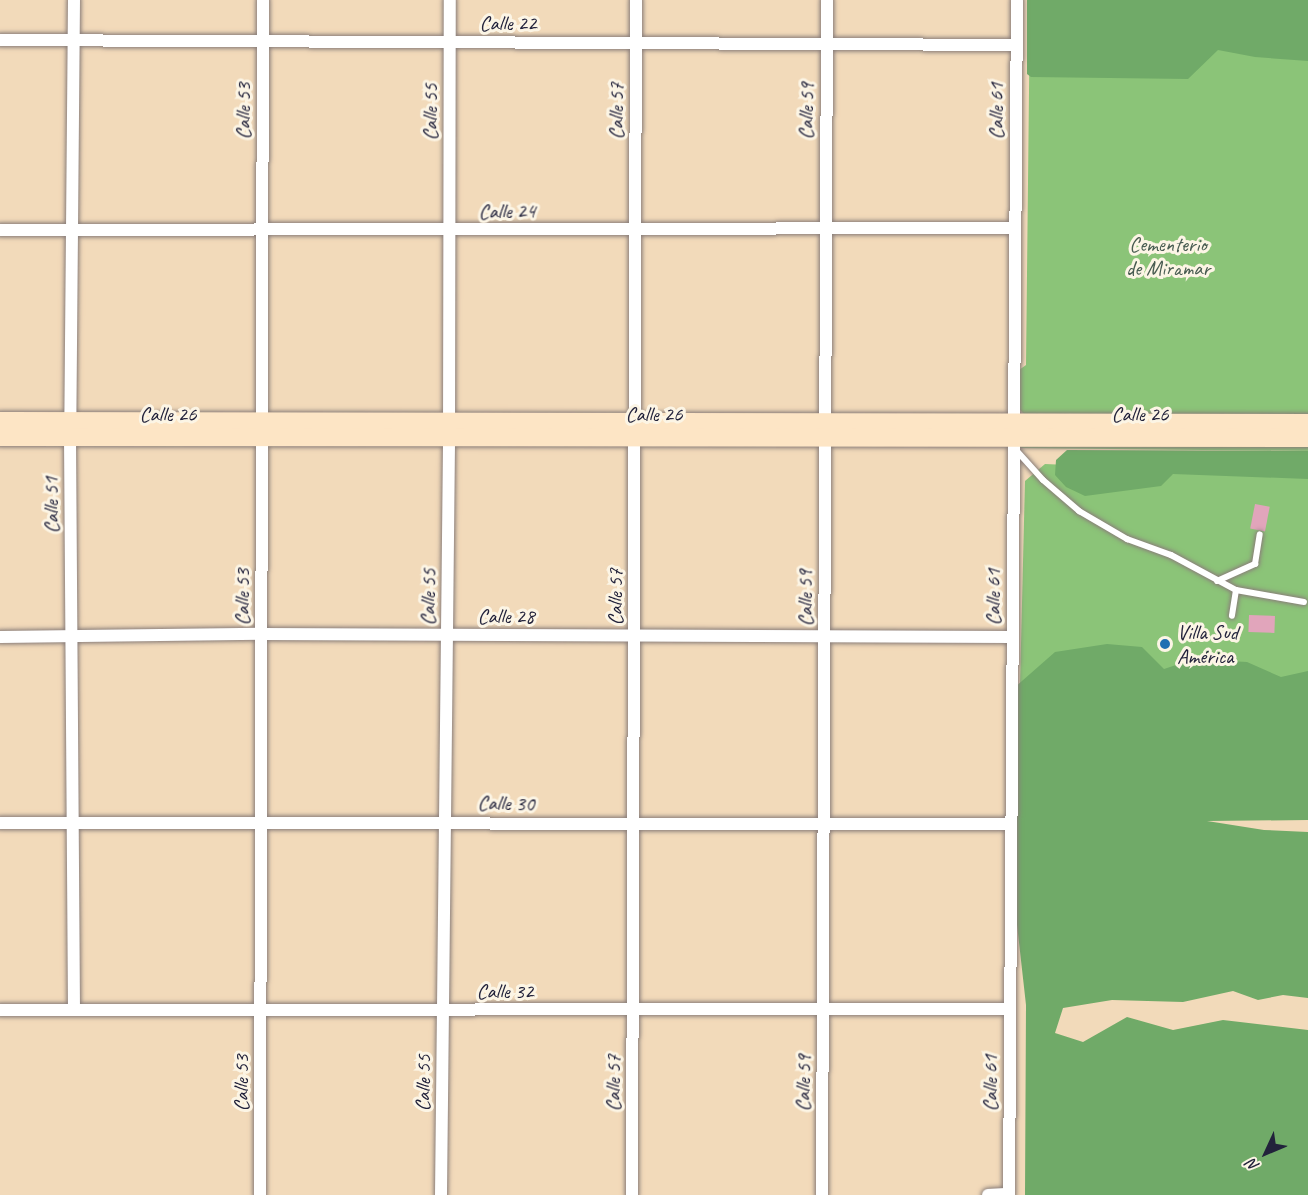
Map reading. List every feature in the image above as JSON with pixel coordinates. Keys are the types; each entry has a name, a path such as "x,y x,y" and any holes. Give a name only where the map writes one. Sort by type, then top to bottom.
{"main road":[{"name":"Calle 26","path":"0,421 70,429"},
{"name":"Calle 26","path":"1014,435 1308,423"},
{"name":"Calle 26","path":"0,437 70,429 262,428 823,430 1014,435 1308,438"}],"street":[{"name":"Calle 51","path":"74,0 70,429 74,1009"},
{"name":"Calle 53","path":"260,1195 262,0"},
{"name":"Calle 55","path":"441,1195 449,430 450,0"},
{"name":"Calle 57","path":"632,1195 636,0"},
{"name":"Calle 59","path":"822,1195 826,824 823,430 826,0"},
{"name":"Calle 61","path":"1009,1195 1017,0"},
{"name":"Calle 22","path":"0,40 262,39 1016,45"},
{"name":"Calle 24","path":"0,230 450,231 636,228 1015,228"},
{"name":"Calle 28","path":"0,637 73,639 261,634 1013,637"},
{"name":"Calle 30","path":"0,823 1011,824"},
{"name":"Calle 32","path":"0,1010 823,1011 1010,1008"},
{"path":"988,1195 1009,1195"}],"lane":[{"path":"1014,435 1043,480 1079,511 1127,539 1171,555 1236,590 1304,602"},
{"path":"1217,581 1255,564 1260,534"},
{"path":"1232,616 1236,590"}],"green space":[{"path":"1027,0 1308,0 1308,61 1255,57 1218,50 1188,79 1031,77 1027,74"},
{"name":"Cementerio de Miramar","path":"1030,0 1308,0 1308,417 1024,414 1019,409 1019,370 1026,365"},
{"path":"1308,443 1308,451 1018,448 1018,444"},
{"path":"1067,450 1308,451 1308,479 1173,474 1161,486 1085,496 1066,487 1055,475 1056,460"},
{"name":"Villa Sud América","path":"1045,464 1308,476 1308,820 1017,807 1025,481"},
{"path":"1107,644 1142,647 1164,669 1194,659 1247,662 1281,677 1308,671 1308,820 1207,821 1264,830 1308,832 1308,998 1283,995 1258,1000 1233,991 1183,1002 1112,1000 1063,1008 1055,1033 1083,1042 1127,1017 1173,1030 1223,1020 1308,1030 1308,1195 1025,1195 1026,1005 1013,889 1015,687 1055,652"}],"building":[{"path":"1255,504 1270,507 1265,531 1250,529"},
{"path":"1249,615 1275,616 1274,633 1248,632"}],"place":[{"name":"Villa Sud América","path":"1165,644"}]}
